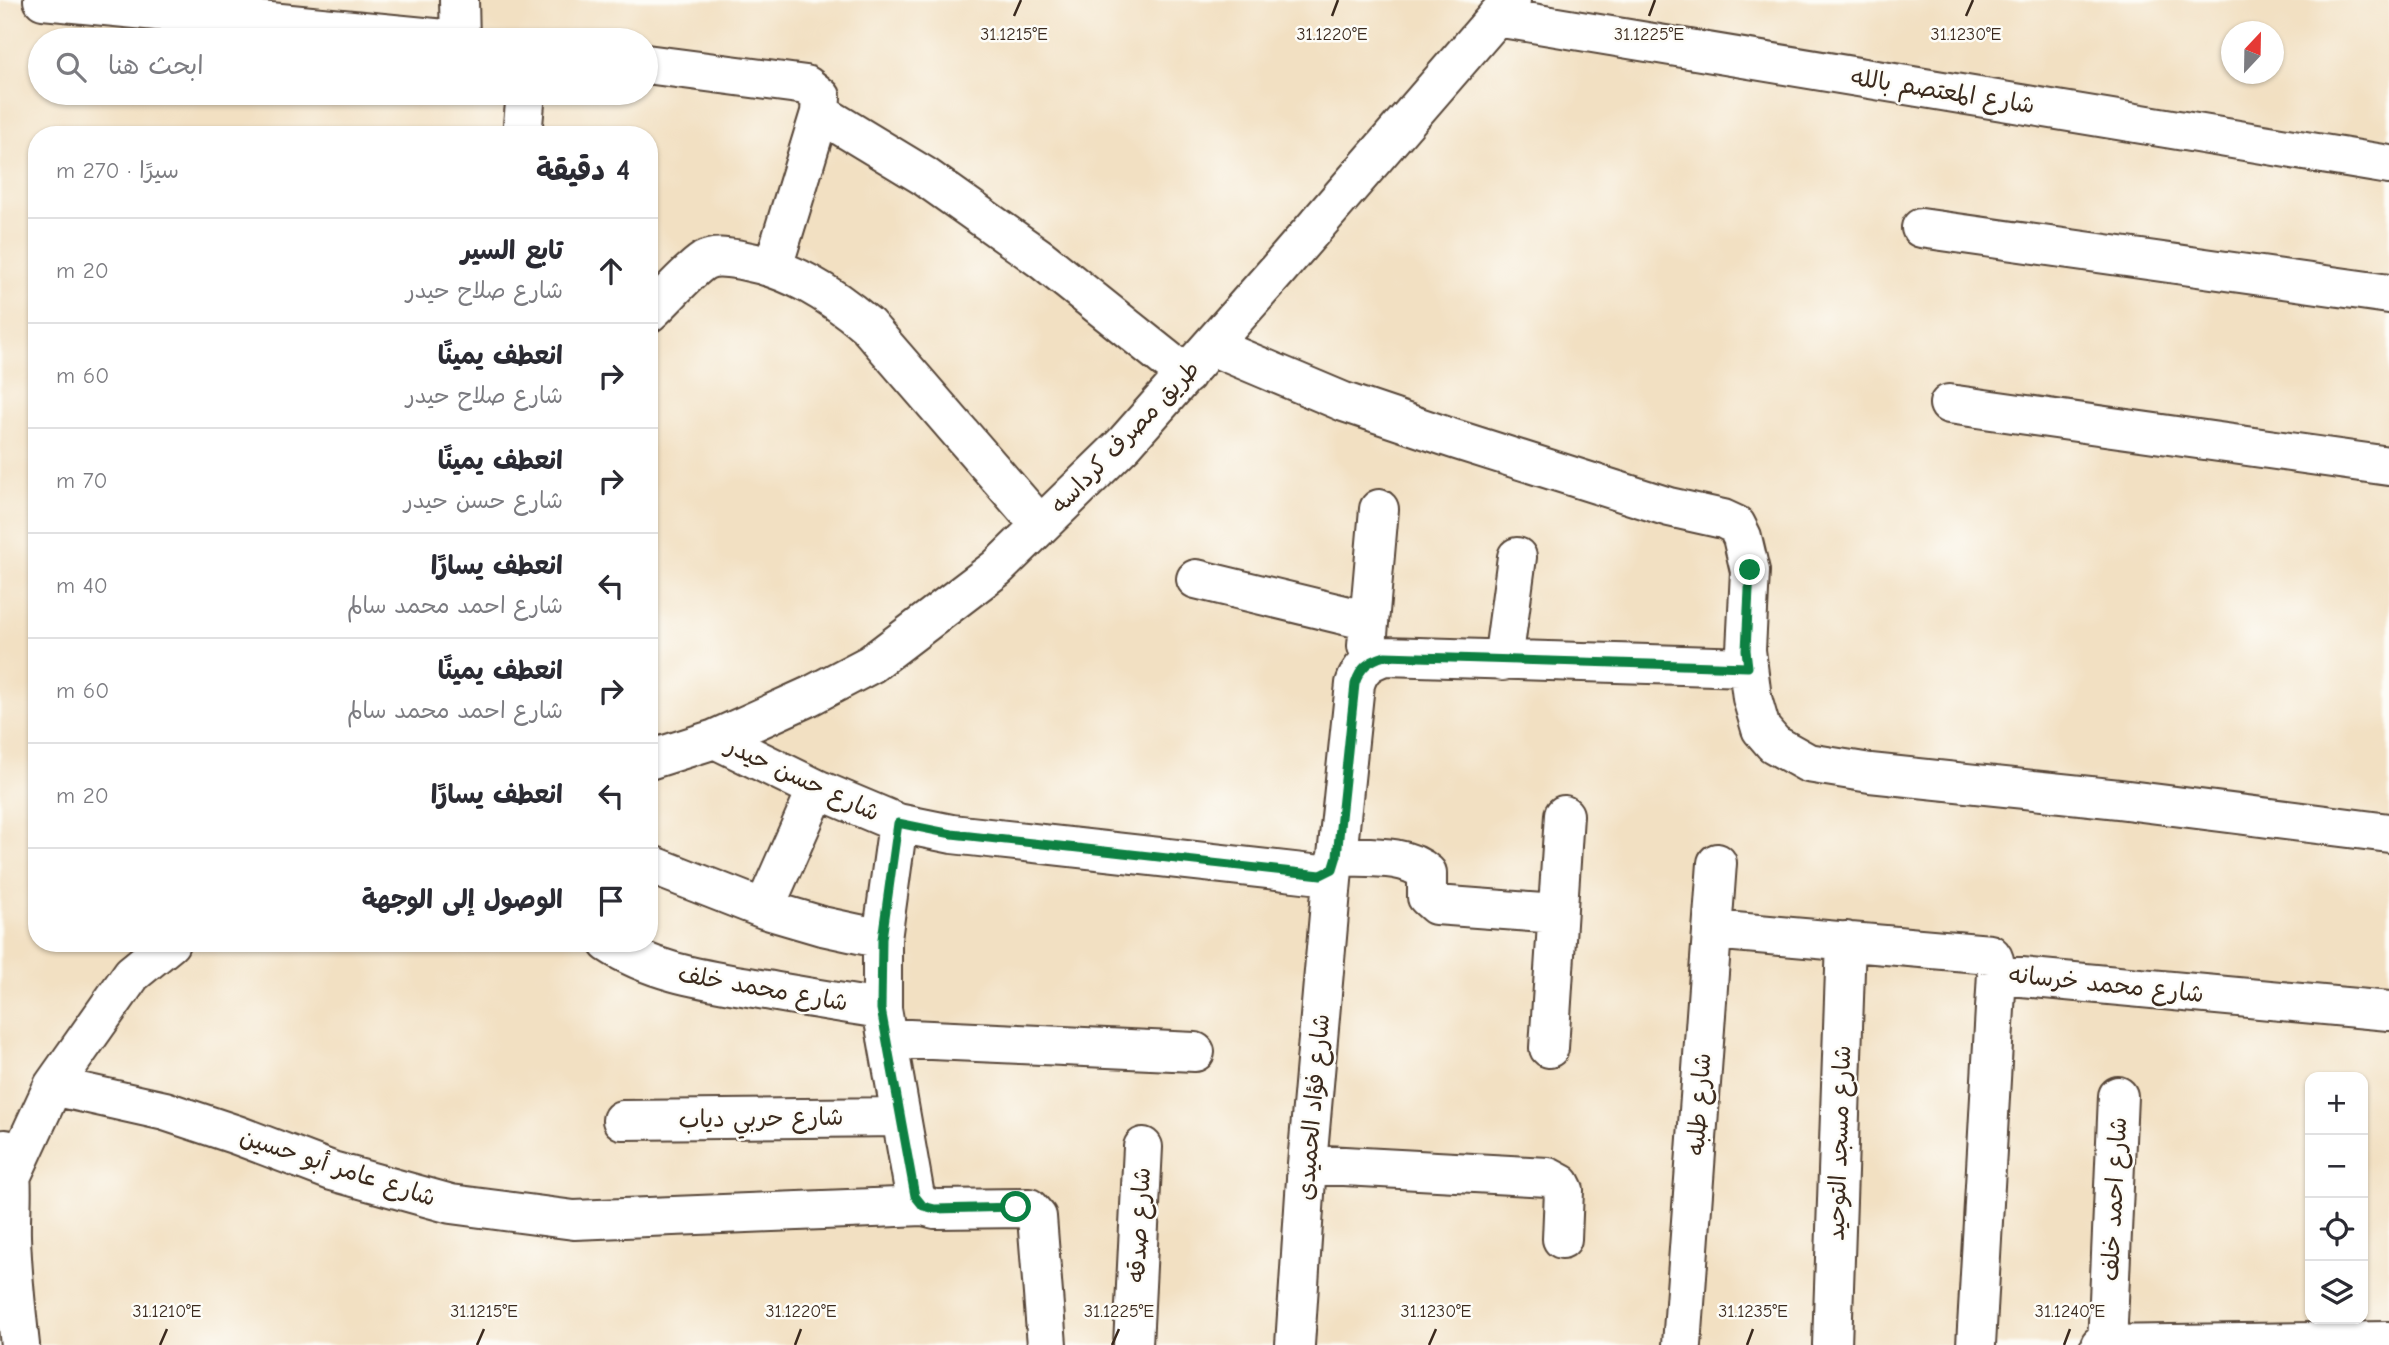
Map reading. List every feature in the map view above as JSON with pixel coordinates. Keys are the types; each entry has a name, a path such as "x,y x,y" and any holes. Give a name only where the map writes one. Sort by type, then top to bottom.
{"street":[{"path":"43,0 330,15 397,28"},
{"path":"458,28 459,0"},
{"name":"شارع المعتصم بالله","path":"1503,9 2389,165"},
{"name":"طريق مصرف كرداسه","path":"658,757 715,739 810,696 870,664 997,568 1124,444 1503,9"},
{"path":"658,66 806,85 821,97 820,113 773,267"},
{"path":"523,126 525,105"},
{"path":"820,113 925,176 1041,259 1186,375"},
{"path":"1921,228 2389,293"},
{"path":"658,305 705,261 722,257 773,267 801,278 837,300 867,326 1040,525"},
{"path":"1211,346 1344,401 1454,439 1669,508 1723,519 1736,525 1742,537 1750,570 1746,650 1752,698 1761,729 1774,744 1808,763 1870,773 2119,799 2389,833"},
{"path":"1949,404 2389,466"},
{"name":"شارع فؤاد الحميدى","path":"1295,1345 1307,1164 1335,863 1355,684 1365,665 1379,509"},
{"path":"1503,661 1517,558"},
{"path":"1196,579 1369,621"},
{"path":"1365,665 1385,656 1748,667"},
{"name":"شارع حسن حيدر","path":"715,739 817,789 898,823 952,834 1321,875 1335,863 1406,860 1427,873 1427,897 1436,905 1557,914"},
{"path":"764,909 817,789"},
{"path":"1549,1048 1564,815"},
{"path":"898,823 882,939 884,1024 915,1196 923,1206"},
{"name":"شارع طلبه","path":"1682,1345 1717,863"},
{"path":"658,868 764,909 822,926 882,939"},
{"name":"شارع محمد خرسانه","path":"1712,930 1990,954 1994,956 1997,973 2389,1011"},
{"name":"شارع مسجد التوحيد","path":"1832,1345 1846,941"},
{"path":"20,1345 5,1154 132,974 159,952"},
{"name":"شارع محمد خلف","path":"623,952 661,969 884,1024 1195,1052"},
{"path":"1976,1345 1997,973"},
{"name":"شارع عامر أبو حسين","path":"53,1086 165,1111 332,1171 465,1205 574,1220 923,1206 935,1209 1029,1208 1037,1217 1047,1345"},
{"name":"شارع احمد خلف","path":"2107,1345 2118,1096"},
{"name":"شارع حربي دياب","path":"622,1119 901,1117"},
{"name":"شارع صدقه","path":"1133,1345 1143,1147"},
{"path":"1307,1164 1548,1177 1561,1184 1564,1190 1562,1238"},
{"path":"2100,1345 2389,1341"}],"route":[{"path":"1016,1207 935,1209 923,1206 915,1196 881,1009 882,939 898,823 952,834 1321,875 1333,869 1337,856 1355,684 1365,665 1385,656 1748,667 1746,650 1750,570"}]}
